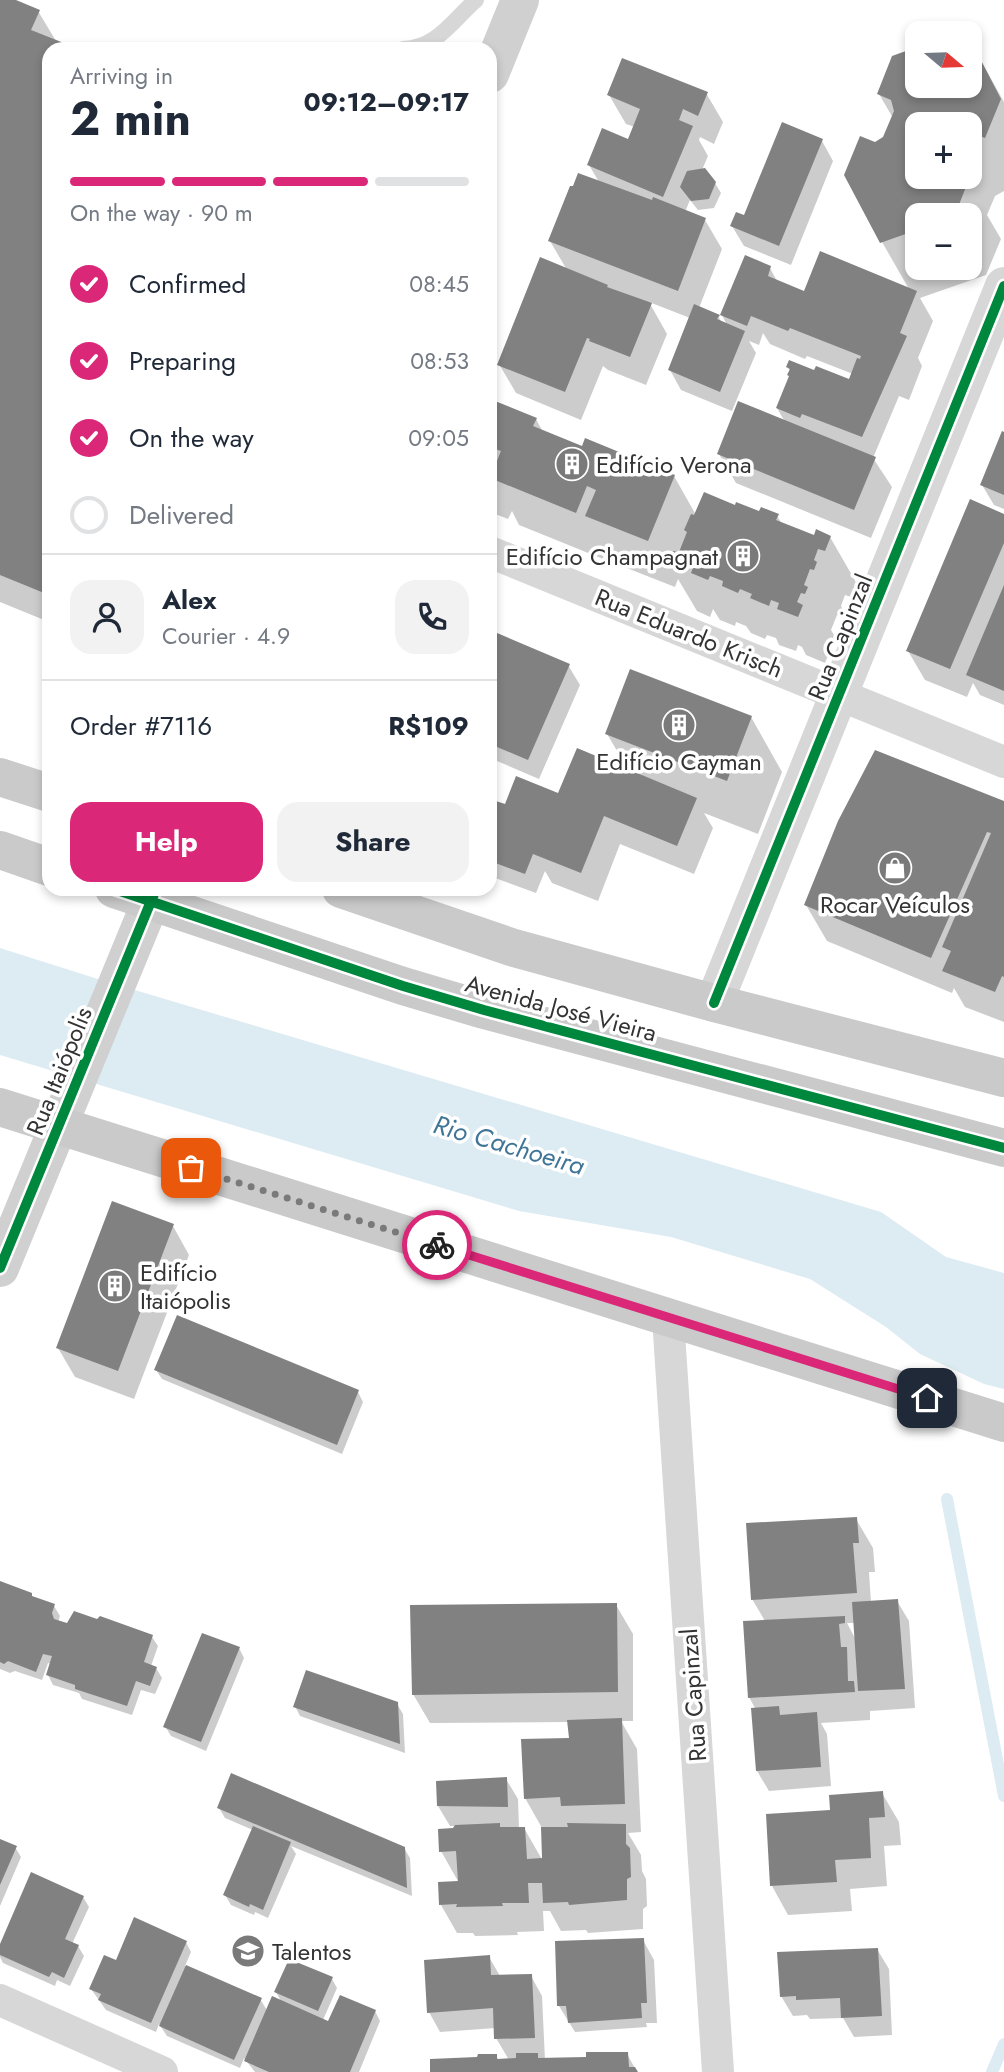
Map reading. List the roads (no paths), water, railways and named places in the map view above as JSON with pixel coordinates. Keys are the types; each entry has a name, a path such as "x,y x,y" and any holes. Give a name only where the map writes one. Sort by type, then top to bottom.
{"main road":[{"path":"497,57 520,0"},
{"path":"0,777 42,791"},
{"path":"0,850 42,865"},
{"name":"Rua Itaiópolis","path":"0,1268 153,896"},
{"name":"Avenida José Vieira","path":"156,896 403,986 1004,1148"},
{"name":"Avenida José Vieira","path":"362,896 511,947 1004,1079"},
{"path":"0,1107 1004,1423"}],"street":[{"name":"Rua Capinzal","path":"714,1003 1004,286"},
{"name":"Rua Eduardo Krisch","path":"497,555 1004,762"},
{"name":"Rua Capinzal","path":"668,1318 718,2072"},
{"path":"0,2000 162,2072"}],"lane":[{"path":"430,42 449,29 476,0"}],"water":[{"name":"Rio Cachoeira","path":"0,948 881,1212 946,1257 1004,1273 1004,1389 984,1384 920,1354 886,1327 810,1279 671,1237 519,1211 0,1055"}],"waterway":[{"path":"947,1499 1004,1796"},
{"path":"992,2072 1004,2044"}],"place":[{"name":"Edifício Verona","path":"572,464"},
{"name":"Edifício Champagnat","path":"743,556"},
{"name":"Edifício Cayman","path":"679,725"},
{"name":"Rocar Veículos","path":"895,868"},
{"name":"Edifício Itaiópolis","path":"115,1286"},
{"name":"Talentos","path":"248,1951"}]}
